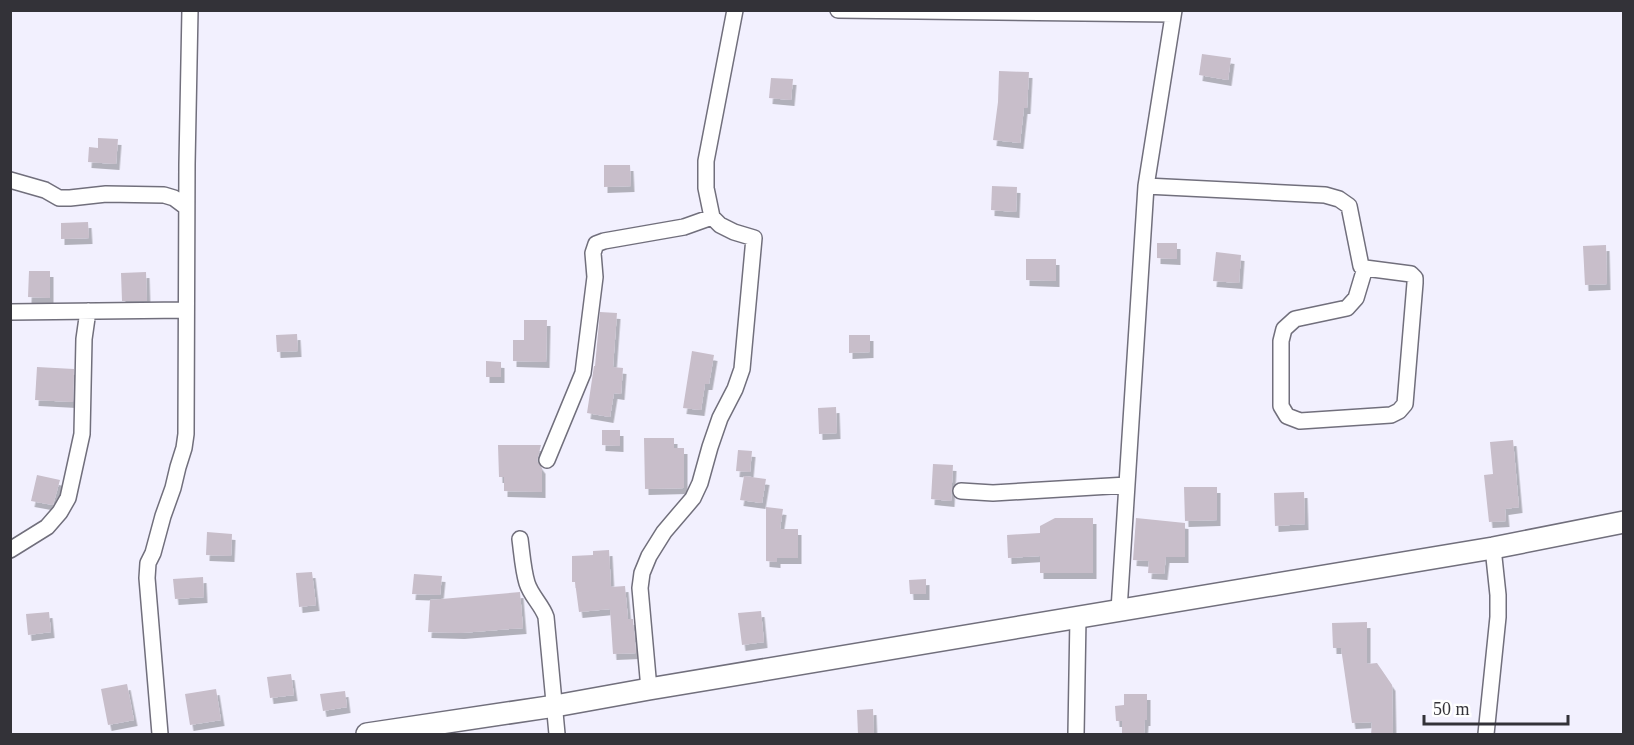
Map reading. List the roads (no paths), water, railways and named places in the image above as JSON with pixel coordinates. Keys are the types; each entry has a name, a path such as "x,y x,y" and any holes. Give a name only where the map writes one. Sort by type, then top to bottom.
{"street":[{"path":"160,735 147,570 173,488 186,434 186,207 190,10"},
{"path":"649,689 640,588 642,573 649,556 664,532 693,498 700,483 720,418 735,389 742,369 754,238 720,225 712,217 706,188 706,161 735,10"},
{"path":"838,10 1174,12 1146,186 1119,610"},
{"path":"10,180 45,190 59,198 106,194 164,195 174,198 186,207"},
{"path":"1146,186 1325,195 1339,199 1349,206 1361,266 1411,274 1415,278 1405,404 1391,415 1300,421 1287,416 1281,406 1281,341 1284,329 1295,319 1347,308 1356,298 1365,268"},
{"path":"547,460 583,373 595,277 593,253 596,244 684,227 712,217"},
{"path":"10,312 186,310"},
{"path":"10,550 46,527 60,512 68,498 81,434 84,339 88,311"},
{"path":"961,491 993,493 1127,484"},
{"path":"368,734 555,706 1493,548 1623,522"},
{"path":"520,539 527,584 533,596 542,606 546,617 557,735"},
{"path":"1486,735 1498,617 1493,548"},
{"path":"1076,735 1078,617"}]}
